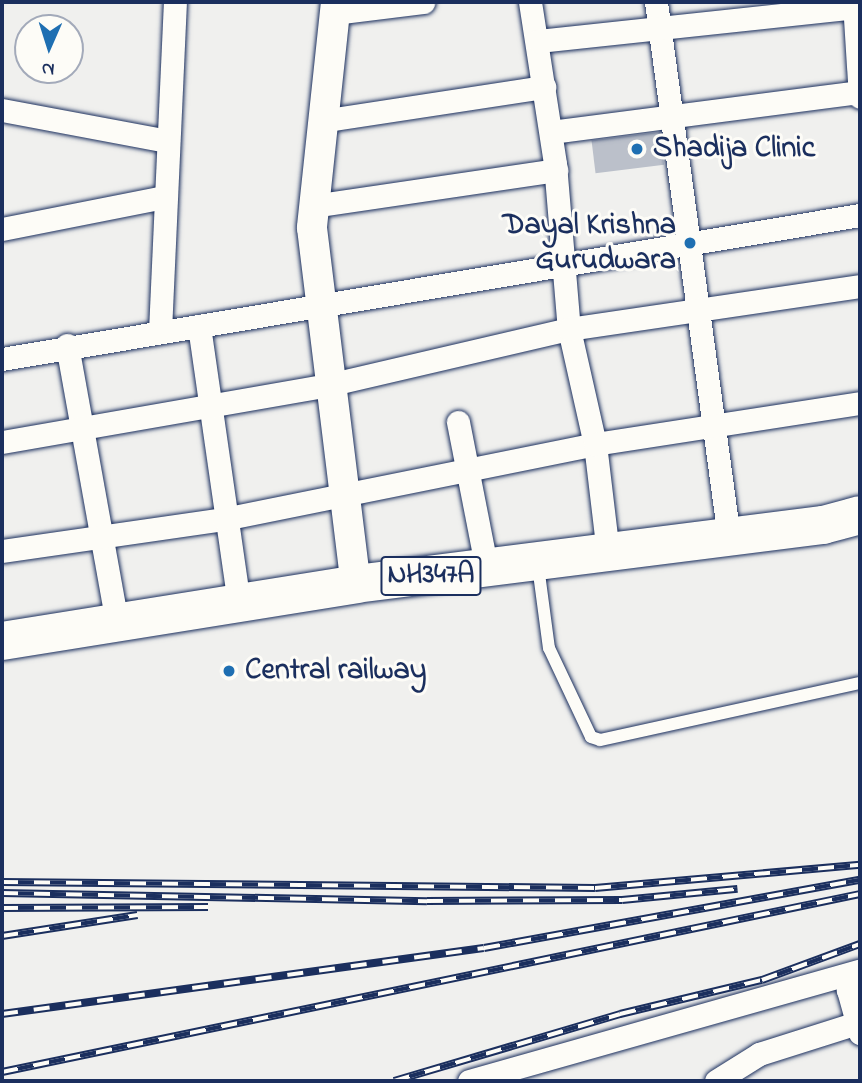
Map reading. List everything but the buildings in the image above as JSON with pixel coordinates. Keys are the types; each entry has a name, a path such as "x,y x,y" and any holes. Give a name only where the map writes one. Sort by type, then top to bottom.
{"highway":[{"name":"NH347A","path":"2,641 356,584 487,570 538,561 729,538 860,515"}],"street":[{"path":"160,331 164,197 175,2"},
{"path":"356,584 318,307 313,206 321,121 335,8 423,2"},
{"path":"530,2 556,170 569,329 595,444 608,553"},
{"path":"656,2 716,425 729,538"},
{"path":"538,41 854,4 860,94 551,132"},
{"path":"321,121 544,86"},
{"path":"2,110 167,141"},
{"path":"313,206 556,170"},
{"path":"2,229 164,197"},
{"path":"2,359 67,345 562,267 860,215"},
{"path":"2,442 207,403 328,385 569,329 700,313 860,286"},
{"path":"199,326 223,519 239,603"},
{"path":"67,345 117,622"},
{"path":"2,551 100,534 223,519 346,497 467,468 595,444 860,403"},
{"path":"458,422 487,570"},
{"path":"470,1081 720,1006 860,970"},
{"path":"716,1081 759,1054 859,1026 848,990 860,977"}],"lane":[{"path":"538,561 549,648 584,732 591,737 600,740 860,683"}],"railway":[{"path":"2,882 595,888 860,865"},
{"path":"2,1014 484,948 860,880"},
{"path":"2,893 427,901 622,900 737,889"},
{"path":"2,1072 860,894"},
{"path":"2,908 208,907"},
{"path":"2,936 137,915"},
{"path":"394,1081 620,1014 762,980 860,944"}],"place":[{"name":"Shadija Clinic","path":"637,149"},
{"name":"Dayal Krishna Gurudwara","path":"690,243"},
{"name":"Central railway","path":"229,671"}]}
